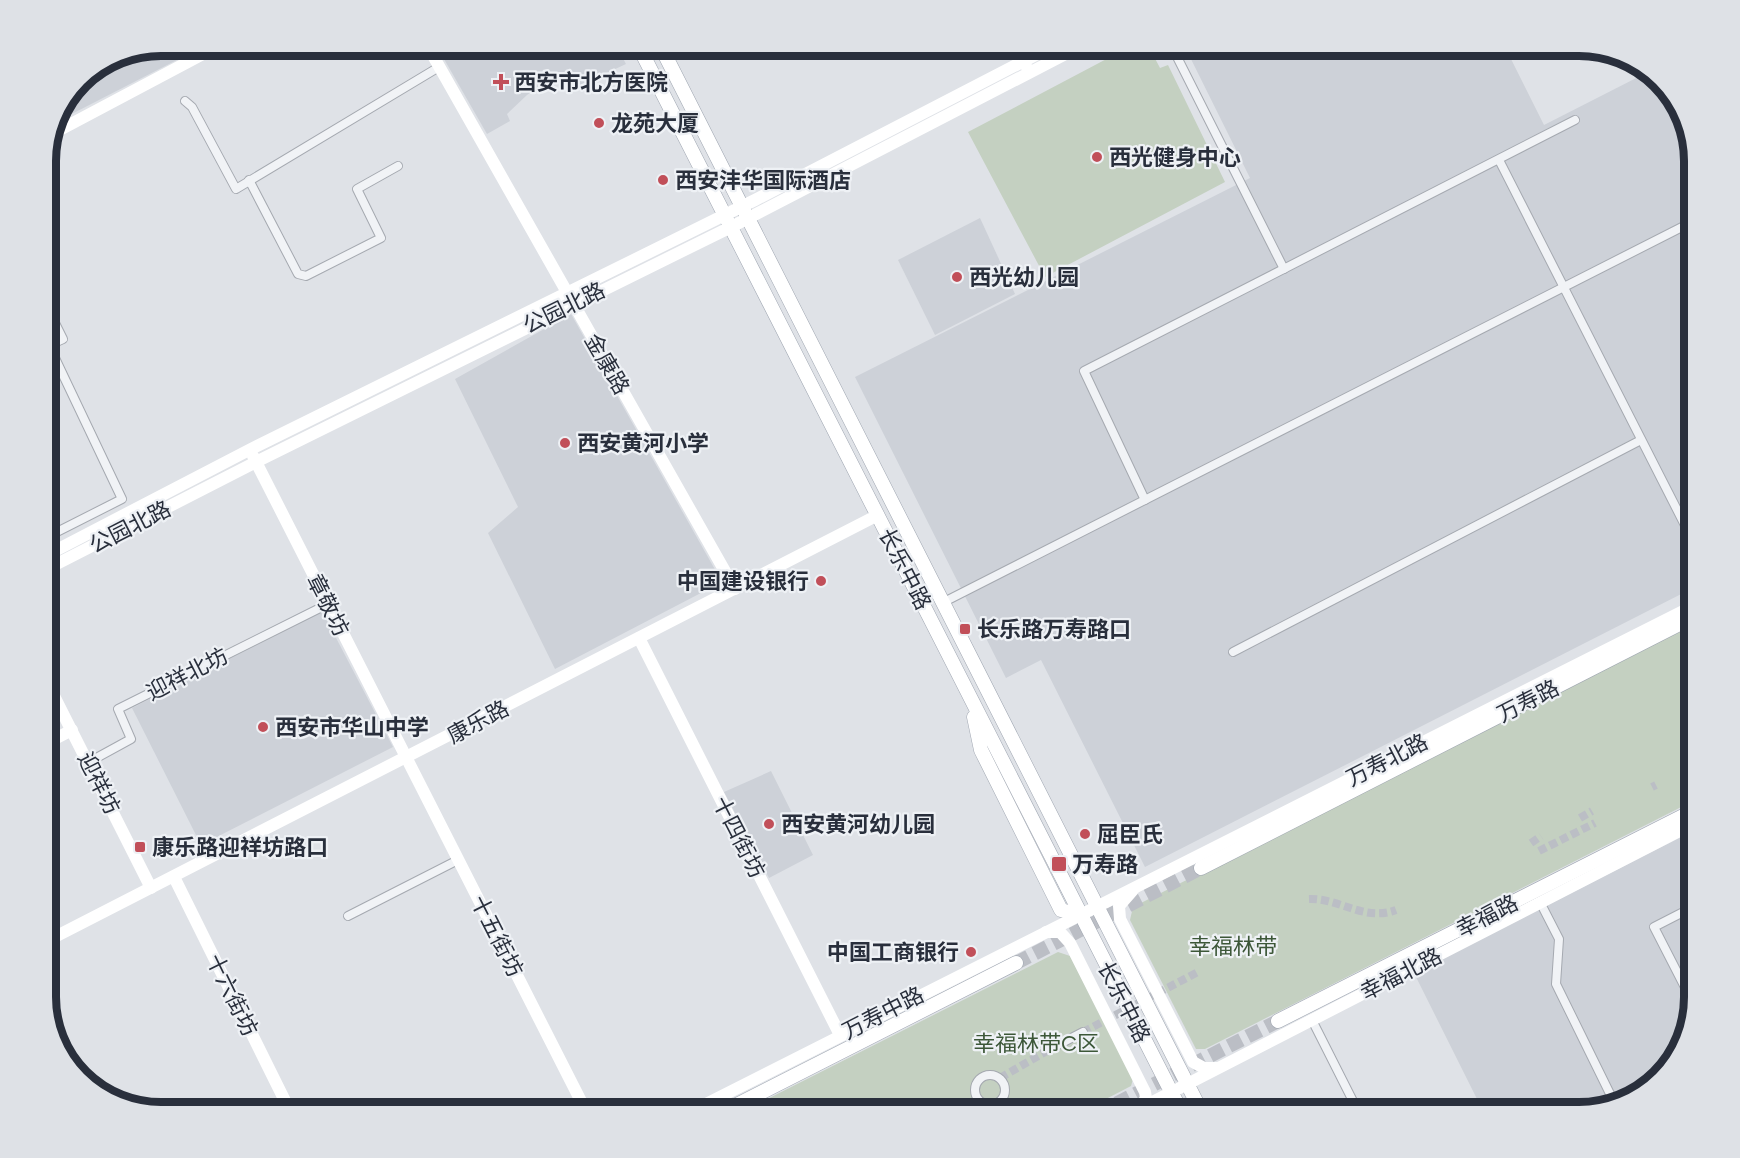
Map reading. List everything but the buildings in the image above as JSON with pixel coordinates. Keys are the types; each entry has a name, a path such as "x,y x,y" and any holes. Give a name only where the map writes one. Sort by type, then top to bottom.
{"main road":[{"path":"61,129 199,56"},
{"name":"金康路","path":"434,56 735,589"},
{"name":"长乐中路","path":"644,56 1175,1102"},
{"name":"长乐中路","path":"666,56 1196,1102"},
{"path":"1020,56 1029,73"},
{"name":"公园北路","path":"56,550 249,450 570,298 732,227 745,212 1033,56"},
{"name":"公园北路","path":"56,564 570,298 725,214 745,212 1062,56"},
{"name":"章敬坊","path":"249,450 407,759"},
{"name":"康乐路","path":"56,936 407,759 878,515"},
{"name":"万寿北路","path":"1079,915 1684,610"},
{"name":"万寿路","path":"1201,868 1684,622"},
{"name":"十四街坊","path":"639,638 840,1035"},
{"path":"950,659 967,651"},
{"name":"迎祥坊","path":"56,699 151,888"},
{"path":"56,738 72,730"},
{"name":"十五街坊","path":"407,759 581,1102"},
{"name":"幸福路","path":"1278,1021 1684,816"},
{"name":"幸福北路","path":"1152,1102 1684,828"},
{"name":"十六街坊","path":"174,877 286,1102"},
{"path":"1143,882 1119,906 1119,919 1193,1062 1204,1068 1221,1067"},
{"name":"万寿中路","path":"709,1102 1079,915"},
{"path":"1043,933 1060,932 1070,943 1145,1092 1146,1098 1143,1102"},
{"path":"743,1102 1016,963"},
{"path":"735,1102 755,1096"}],"street":[{"path":"1177,56 1284,269"},
{"path":"185,101 192,107 236,189 439,66"},
{"path":"1144,500 1084,371 1575,120"},
{"path":"1499,160 1684,524"},
{"path":"249,180 298,274 306,276 381,238 357,189 398,166"},
{"path":"942,603 1684,226"},
{"path":"56,325 63,339 56,342"},
{"path":"56,358 122,499 56,532"},
{"path":"1233,652 1641,440"},
{"name":"迎祥北坊","path":"89,762 131,739 118,709 327,604"},
{"path":"348,916 458,860"},
{"path":"1540,902 1558,939 1556,984 1613,1097"},
{"path":"1684,912 1654,927 1684,986"},
{"path":"1312,1020 1353,1102"},
{"path":"1052,1048 1083,1032"}],"shaded area":[{"path":"185,56 64,118 86,86 102,73 120,63 140,58"},
{"name":"西安市北方医院","path":"442,56 622,56 626,64 568,91 558,73 527,95 507,114 510,121 487,134"},
{"path":"1189,56 1510,56 1544,125 1641,75 1649,81 1659,91 1677,120 1684,147 1684,593 1145,867 1041,660 1006,678 855,377 1250,178"},
{"name":"西光幼儿园","path":"980,218 1015,294 935,335 898,260"},
{"name":"西安黄河小学","path":"571,314 722,582 555,669 488,533 518,507 455,379"},
{"name":"西安市华山中学","path":"322,611 393,747 201,845 132,708"},
{"name":"西安黄河幼儿园","path":"771,771 813,855 769,878 724,792"},
{"path":"1684,836 1684,1011 1674,1044 1659,1067 1649,1077 1620,1095 1593,1102 1478,1102 1414,973"}],"green space":[{"name":"西光健身中心","path":"1112,56 1154,56 1160,68 1168,65 1225,182 1045,277 968,132"},
{"name":"幸福林带","path":"1684,630 1684,806 1205,1049 1196,1049 1130,920 1133,907"},
{"name":"幸福林带C区","path":"1058,952 1070,956 1133,1079 1131,1086 1100,1102 762,1102"}],"tunnel":[{"path":"1652,787 1656,785"},
{"path":"1580,818 1592,811"},
{"path":"1539,851 1595,823"},
{"path":"1531,843 1541,836"},
{"path":"1016,963 1201,868"},
{"path":"1309,899 1331,902 1363,912 1384,913 1396,910"},
{"path":"1083,1032 1198,972"},
{"path":"1120,1102 1278,1021"},
{"path":"1000,1078 1052,1048"}],"place":[{"name":"西安市北方医院","path":"501,82"},
{"name":"龙苑大厦","path":"599,123"},
{"name":"西光健身中心","path":"1097,157"},
{"name":"西安沣华国际酒店","path":"663,180"},
{"name":"西光幼儿园","path":"957,277"},
{"name":"西安黄河小学","path":"565,443"},
{"name":"中国建设银行","path":"821,581"},
{"name":"长乐路万寿路口","path":"965,629"},
{"name":"西安市华山中学","path":"263,727"},
{"name":"西安黄河幼儿园","path":"769,824"},
{"name":"屈臣氏","path":"1085,834"},
{"name":"康乐路迎祥坊路口","path":"140,847"},
{"name":"万寿路","path":"1059,864"},
{"name":"中国工商银行","path":"971,952"}]}
